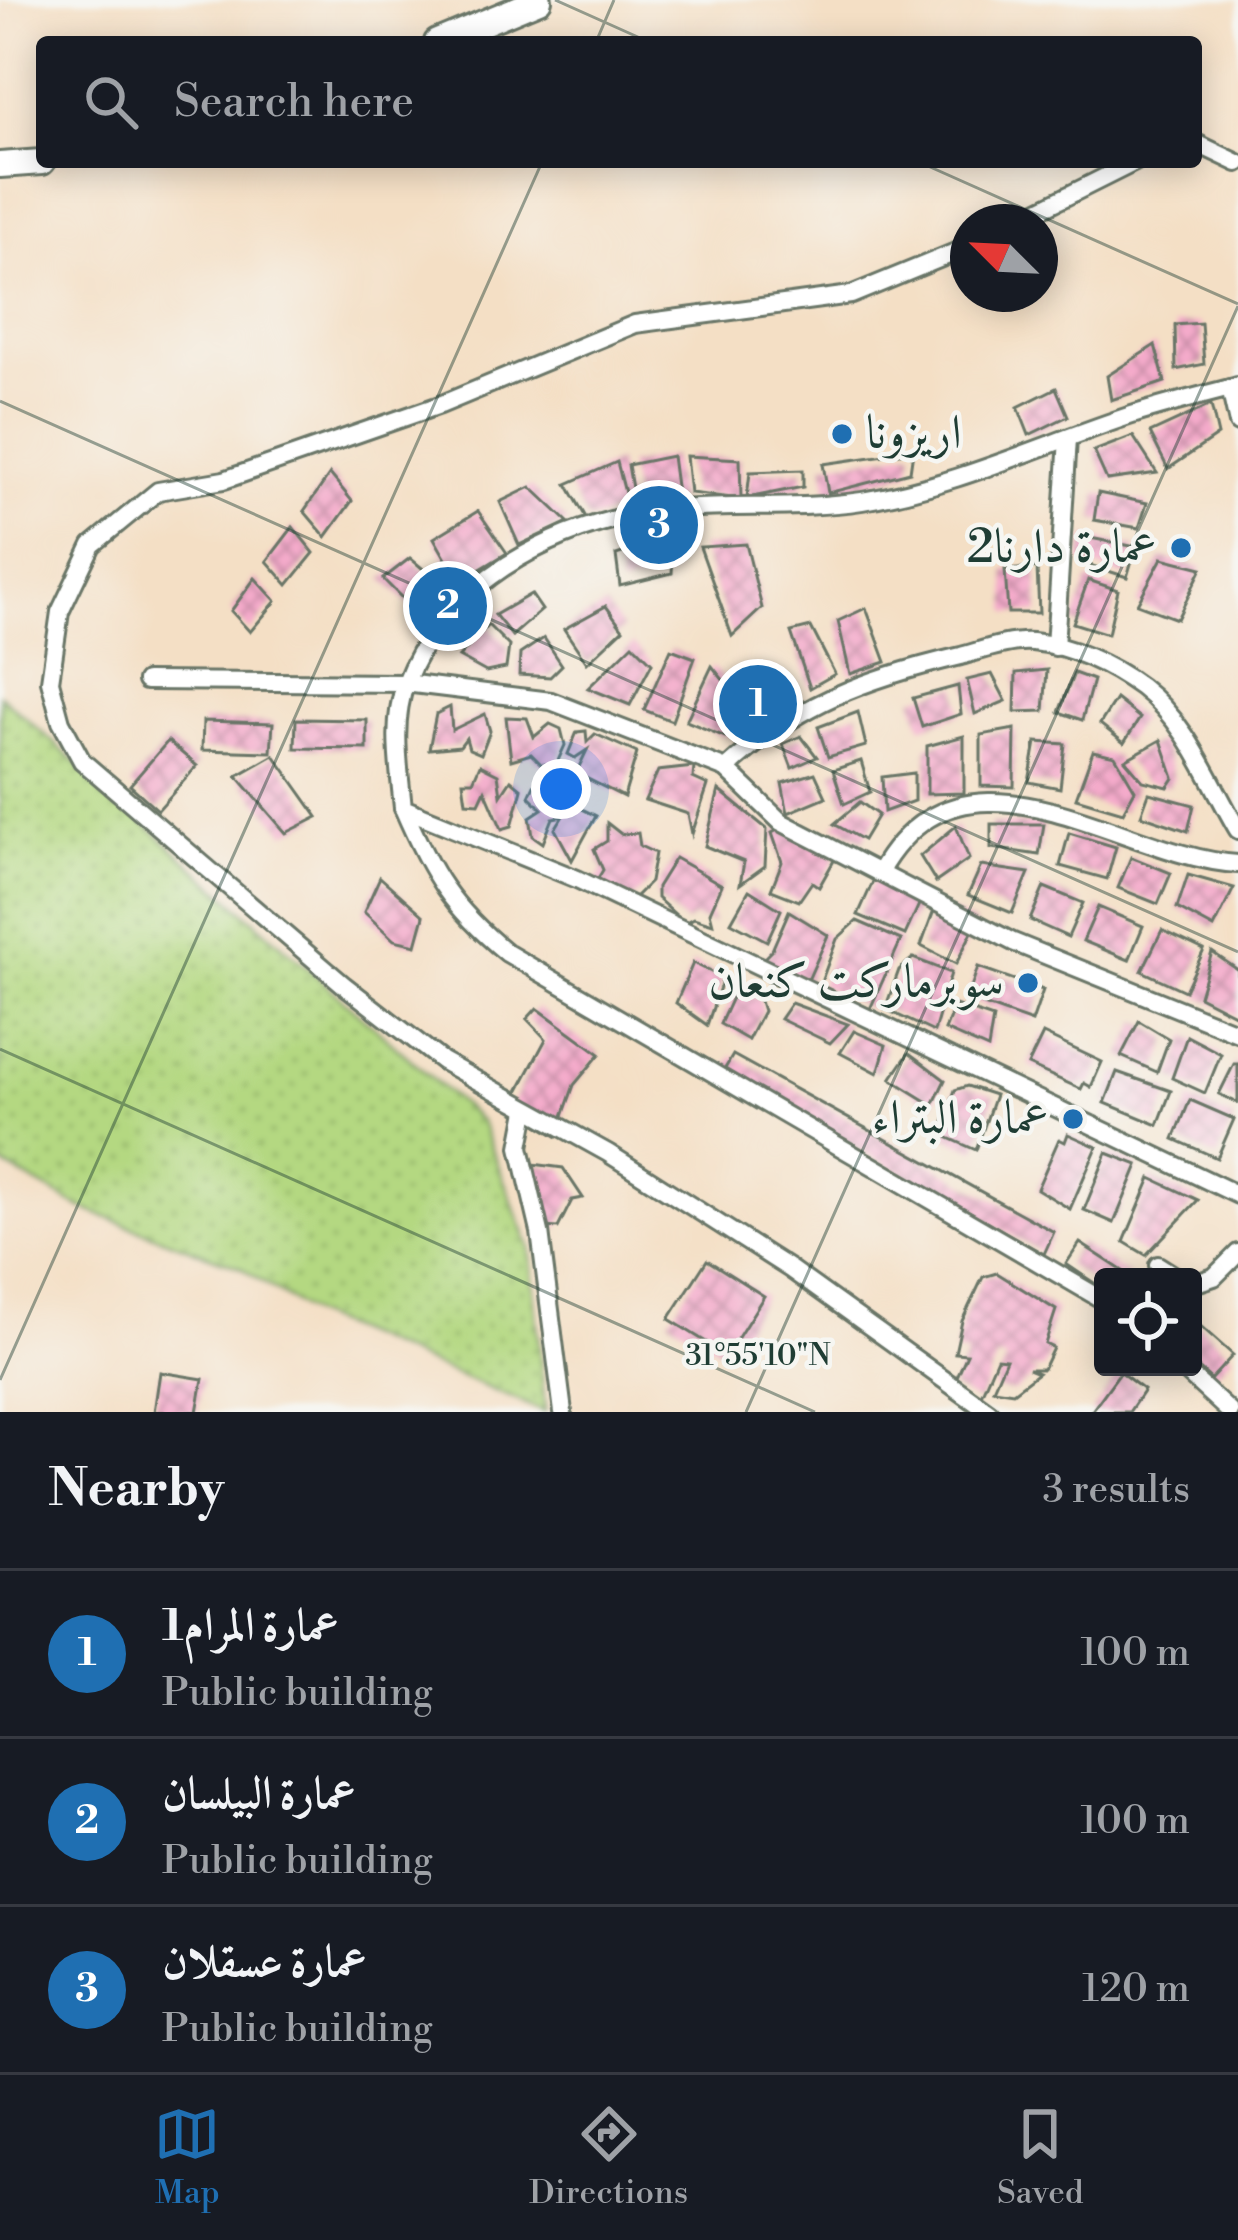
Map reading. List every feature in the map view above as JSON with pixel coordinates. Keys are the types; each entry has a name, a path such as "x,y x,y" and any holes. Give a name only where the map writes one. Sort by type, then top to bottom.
{"street":[{"path":"451,36 538,0"},
{"path":"1202,145 1238,163"},
{"path":"0,165 36,162"},
{"path":"1052,204 1123,168"},
{"path":"950,254 851,295 635,324 440,405 224,480 158,491 92,545 51,647 50,681 61,722 82,761 344,986 442,1061 608,1153 790,1269 989,1412"},
{"path":"1094,1295 507,953 470,923 435,880 403,808 395,740 406,683 447,614 481,581 616,519 862,501 982,470 1234,387 1238,423"},
{"path":"1055,647 1068,438"},
{"path":"726,770 788,717 888,673 1027,641 1122,674 1169,713 1238,830"},
{"path":"146,680 406,683 551,701 726,770 781,822 1013,942 1238,1033"},
{"path":"879,873 915,825 929,816 990,804 1068,812 1220,863 1238,864"},
{"path":"403,808 577,879 1238,1195"},
{"path":"527,1110 520,1147 540,1232 563,1412"},
{"path":"1202,1281 1214,1277 1238,1253"},
{"path":"1158,1265 1163,1268"},
{"path":"1191,1376 1230,1412"}],"green space":[{"path":"0,695 481,1122 530,1247 545,1412 313,1315 240,1267 81,1208 0,1163"}],"building":[{"path":"1201,323 1204,364 1176,370 1175,325"},
{"path":"1155,345 1165,382 1111,400 1107,376"},
{"path":"1056,388 1068,416 1029,435 1018,407"},
{"path":"1211,405 1218,435 1168,469 1150,433"},
{"path":"1133,436 1157,473 1107,480 1094,451"},
{"path":"913,451 910,472 828,493 823,464"},
{"path":"672,456 678,501 634,500 628,465"},
{"path":"686,456 740,459 741,499 690,493"},
{"path":"617,462 629,508 588,521 567,484"},
{"path":"803,470 803,487 747,498 750,472"},
{"path":"330,474 352,501 326,537 304,511"},
{"path":"531,487 568,522 519,545 500,502"},
{"path":"1098,493 1147,503 1139,528 1094,520"},
{"path":"478,511 507,553 459,582 434,538"},
{"path":"293,527 314,553 288,585 267,561"},
{"path":"674,536 672,573 620,586 616,555"},
{"path":"1085,537 1136,547 1127,577 1080,562"},
{"path":"746,544 762,608 732,636 700,547"},
{"path":"410,558 452,593 426,622 383,579"},
{"path":"1162,558 1202,568 1177,619 1137,604"},
{"path":"1037,568 1039,613 1008,613 1005,570"},
{"path":"255,578 276,601 250,632 231,611"},
{"path":"1088,580 1118,590 1108,634 1073,623"},
{"path":"531,594 542,610 512,636 495,615"},
{"path":"606,606 623,629 587,663 564,629"},
{"path":"866,608 886,662 850,674 838,621"},
{"path":"488,625 509,646 506,668 486,672 459,657"},
{"path":"811,627 835,674 810,688 791,632"},
{"path":"544,638 562,665 550,677 519,675 520,654"},
{"path":"633,644 652,663 630,705 588,688"},
{"path":"671,649 695,658 672,721 644,710"},
{"path":"712,666 744,706 725,737 686,721"},
{"path":"1047,670 1044,711 1015,712 1016,673"},
{"path":"1074,673 1093,680 1082,720 1059,712"},
{"path":"992,674 1006,701 975,714 967,680"},
{"path":"958,686 961,714 922,727 913,698"},
{"path":"1116,699 1140,718 1124,743 1100,724"},
{"path":"450,707 452,730 485,714 490,731 481,754 469,749 466,738 460,746 429,749 436,714"},
{"path":"858,712 866,746 828,757 818,727"},
{"path":"506,717 527,718 534,737 550,724 561,729 565,745 556,765 541,764 531,754 511,760"},
{"path":"296,719 367,720 367,749 295,748"},
{"path":"203,721 273,723 271,752 202,750"},
{"path":"1015,729 1014,787 981,786 981,735"},
{"path":"586,731 587,742 595,734 637,753 624,797 576,773 587,750 575,758 568,754 577,732"},
{"path":"801,736 817,757 792,768 783,744"},
{"path":"964,736 964,793 927,794 927,746"},
{"path":"1161,740 1174,778 1168,787 1143,781 1125,760"},
{"path":"168,741 197,766 158,810 130,785"},
{"path":"1036,742 1065,744 1060,788 1029,782"},
{"path":"1093,751 1115,756 1135,790 1123,812 1076,798"},
{"path":"274,755 318,817 286,833 237,776"},
{"path":"861,761 870,792 844,804 833,770"},
{"path":"480,765 498,774 501,795 511,780 522,789 512,826 502,829 485,790 479,803 466,802 463,781 473,781"},
{"path":"694,767 693,778 708,785 692,834 688,814 645,800 658,771"},
{"path":"815,773 826,797 788,813 782,783"},
{"path":"914,773 914,801 884,812 882,777"},
{"path":"534,785 596,816 572,860 555,829 563,816 553,818 543,843 533,836 530,817 542,809 529,796"},
{"path":"719,790 767,829 765,866 740,884 744,862 705,846"},
{"path":"1149,793 1194,805 1188,831 1141,815"},
{"path":"860,802 878,815 863,840 834,824"},
{"path":"607,823 621,834 638,833 640,846 655,853 650,882 628,904 595,883 603,870 594,849 607,841"},
{"path":"991,824 1044,824 1039,855 991,848"},
{"path":"956,826 969,859 936,882 920,856"},
{"path":"784,827 836,857 819,887 812,882 799,901 771,890 782,862 772,833"},
{"path":"1069,833 1116,847 1107,879 1060,866"},
{"path":"1131,857 1171,873 1158,904 1118,888"},
{"path":"675,858 722,885 710,912 713,924 694,918 685,923 657,898 657,887"},
{"path":"981,866 1029,873 1012,913 968,895"},
{"path":"876,875 921,900 905,935 858,915"},
{"path":"1188,875 1234,888 1214,928 1177,908"},
{"path":"380,877 424,916 416,945 394,940 364,912"},
{"path":"1044,887 1083,903 1068,937 1030,920"},
{"path":"749,890 781,910 767,941 731,922"},
{"path":"936,905 976,924 956,964 921,946"},
{"path":"1098,907 1143,926 1129,960 1083,941"},
{"path":"789,911 828,935 808,980 759,963 772,950"},
{"path":"857,921 901,940 870,1009 820,985 837,939"},
{"path":"1162,930 1204,950 1185,991 1142,971"},
{"path":"1212,952 1238,970 1238,1016 1199,996"},
{"path":"913,958 951,973 934,1032 885,1009 899,970"},
{"path":"693,963 723,978 707,1025 676,1003"},
{"path":"978,967 1043,990 1032,1022 967,999"},
{"path":"735,991 759,998 763,1011 748,1040 720,1024"},
{"path":"791,1003 848,1024 830,1043 780,1019"},
{"path":"955,1005 993,1018 988,1049 945,1030"},
{"path":"537,1008 600,1054 574,1085 556,1136 509,1108 546,1039 527,1019"},
{"path":"1139,1021 1169,1039 1157,1072 1121,1056"},
{"path":"854,1031 886,1045 878,1073 840,1053"},
{"path":"1043,1034 1102,1062 1091,1087 1084,1083 1081,1089 1028,1065"},
{"path":"1187,1036 1221,1054 1205,1093 1172,1078"},
{"path":"909,1053 945,1080 933,1105 891,1079"},
{"path":"733,1055 1054,1232 1044,1254 723,1072"},
{"path":"1238,1064 1238,1103 1219,1094"},
{"path":"1117,1072 1171,1091 1158,1125 1105,1103"},
{"path":"967,1086 995,1095 976,1150 940,1134 955,1090"},
{"path":"1190,1100 1234,1119 1217,1158 1174,1139"},
{"path":"1068,1134 1097,1147 1070,1209 1037,1189 1059,1139 1065,1142"},
{"path":"1107,1153 1138,1165 1114,1223 1084,1210"},
{"path":"533,1164 563,1168 583,1198 572,1200 558,1228 544,1227 529,1178"},
{"path":"1151,1178 1198,1200 1146,1255 1124,1242"},
{"path":"1080,1243 1118,1268 1094,1268 1094,1283 1066,1264"},
{"path":"707,1260 764,1296 727,1355 669,1319"},
{"path":"997,1273 1056,1310 1045,1344 1053,1348 1043,1369 1028,1369 1038,1373 1013,1392 993,1389 1006,1359 997,1358 978,1402 952,1388 967,1354 955,1353 962,1321 983,1277"},
{"path":"1202,1327 1233,1355 1211,1379 1202,1371"},
{"path":"160,1372 203,1379 197,1412 154,1412"},
{"path":"1117,1376 1125,1376 1144,1390 1129,1412 1091,1412"}],"place":[{"name":"اريزونا","path":"842,434"},
{"name":"عمارة عسقلان","path":"659,525"},
{"name":"عمارة دارنا2","path":"1181,548"},
{"name":"عمارة البيلسان","path":"448,606"},
{"name":"عمارة المرام1","path":"758,704"},
{"name":"سوبرماركت كنعان","path":"1028,983"},
{"name":"عمارة البتراء","path":"1073,1119"}]}
